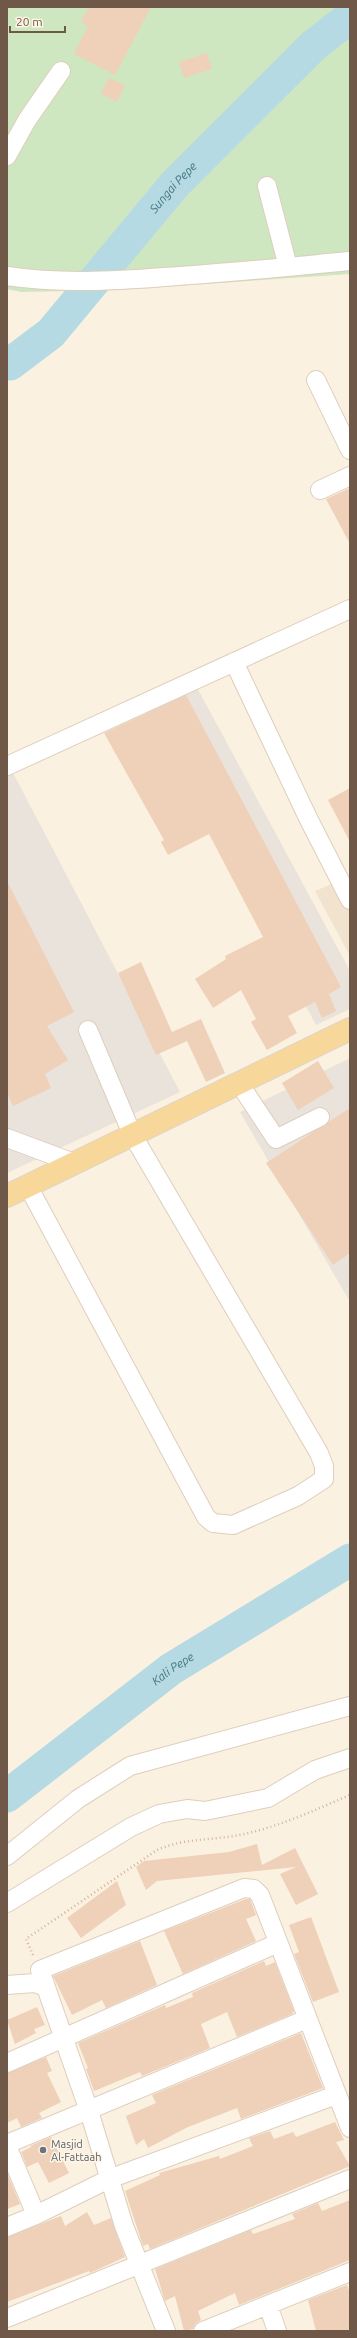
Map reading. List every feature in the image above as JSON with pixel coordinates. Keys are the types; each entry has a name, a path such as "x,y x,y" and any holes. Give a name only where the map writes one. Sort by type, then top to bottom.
{"main road":[{"path":"7,1196 350,1029"}],"street":[{"path":"7,156 27,120 61,71"},
{"path":"267,186 288,267"},
{"path":"7,276 80,282 350,261"},
{"path":"316,380 350,450"},
{"path":"320,490 350,476"},
{"path":"7,766 350,609"},
{"path":"234,662 309,820 350,900"},
{"path":"28,1186 206,1517 213,1523 233,1525 298,1496 324,1479 324,1466 319,1453 132,1134 88,1030"},
{"path":"239,1083 276,1140 279,1140 320,1117"},
{"path":"7,1138 74,1163"},
{"path":"7,1856 78,1799 130,1766 350,1706"},
{"path":"7,1903 131,1827 159,1814 186,1809 205,1811 268,1798 314,1770 350,1758"},
{"path":"166,2331 124,2226 89,2111 63,2040 40,1970 244,1888 254,1889 260,1895 350,2128"},
{"path":"7,2063 63,2040 278,1943"},
{"path":"7,1985 35,1983 46,1988"},
{"path":"36,2215 7,2145 307,2020"},
{"path":"7,2227 36,2215 110,2179 336,2095"},
{"path":"7,2318 350,2179"},
{"path":"203,2331 350,2272"},
{"path":"268,2305 277,2331"}],"path":[{"path":"40,1970 26,1939 157,1850 176,1842 219,1839 276,1827 350,1795"}],"shaded area":[{"path":"194,682 350,971 350,1009 316,1025 146,711"},
{"path":"11,769 180,1092 7,1173 7,771"},
{"path":"350,876 350,956 315,891"},
{"path":"350,1058 350,1302 240,1112"}],"green space":[{"path":"7,7 350,7 350,274 118,290 21,292 7,289"}],"building":[{"path":"89,7 151,7 115,75 74,54 88,26 81,22"},
{"path":"207,53 212,69 184,78 179,62"},
{"path":"109,78 125,85 117,102 101,94"},
{"path":"350,488 350,544 326,499"},
{"path":"186,695 341,987 329,994 336,1011 322,1018 315,1002 288,1016 297,1033 267,1050 251,1022 256,1019 241,990 213,1008 195,979 226,959 225,956 263,937 209,834 168,855 161,842 164,840 104,733"},
{"path":"350,788 350,842 328,800"},
{"path":"7,881 74,1012 47,1026 68,1060 45,1074 51,1088 13,1106 7,1093"},
{"path":"141,962 172,1032 201,1019 225,1073 206,1082 187,1041 156,1055 118,973"},
{"path":"318,1061 334,1088 298,1110 282,1083"},
{"path":"350,1108 350,1253 333,1265 266,1163"},
{"path":"257,1844 262,1865 295,1848 318,1894 296,1905 280,1874 296,1867 157,1881 146,1890 136,1867 144,1861 229,1852"},
{"path":"117,1881 126,1905 81,1938 67,1918"},
{"path":"246,1899 250,1899 256,1915 246,1919 256,1941 183,1974 164,1931"},
{"path":"311,1917 339,1992 313,2002 294,1954 299,1952 289,1925"},
{"path":"140,1941 157,1985 106,2008 102,2000 72,2015 53,1976"},
{"path":"264,1961 266,1966 275,1962 294,2011 292,2014 237,2037 227,2012 201,2024 210,2048 142,2076 140,2072 94,2091 86,2069 88,2068 78,2043 165,2005 166,2008 193,1997 192,1993"},
{"path":"37,2007 45,2025 34,2029 36,2033 15,2044 7,2020"},
{"path":"301,2033 323,2088 241,2119 237,2108 188,2127 148,2148 144,2139 136,2145 126,2116 156,2103 152,2095"},
{"path":"46,2057 52,2071 47,2073 61,2102 39,2113 42,2118 21,2127 17,2118 7,2123 7,2073"},
{"path":"335,2122 344,2140 336,2142 350,2166 150,2249 148,2244 143,2246 125,2191 160,2175 159,2173 219,2156 220,2159 253,2146 249,2138 270,2131 274,2139 293,2132 296,2137"},
{"path":"51,2137 69,2173 49,2183 38,2162 27,2167 21,2152 31,2147 30,2146"},
{"path":"7,2173 20,2204 7,2209"},
{"path":"350,2200 350,2260 239,2305 235,2293 198,2311 201,2320 195,2324 193,2329 184,2331 175,2296 165,2301 155,2269 251,2230 253,2234 295,2219 292,2214 318,2203 322,2211"},
{"path":"87,2212 94,2225 111,2218 125,2257 90,2273 89,2271 7,2302 7,2237 61,2216 65,2226"},
{"path":"347,2285 350,2293 350,2331 316,2331 308,2300"}],"waterway":[{"name":"Sungai Pepe","path":"7,362 10,364 51,333 174,185 313,46 350,17"},
{"name":"Kali Pepe","path":"7,1796 171,1669 350,1560"}],"place":[{"name":"Masjid Al-Fattaah","path":"43,2150"}]}
